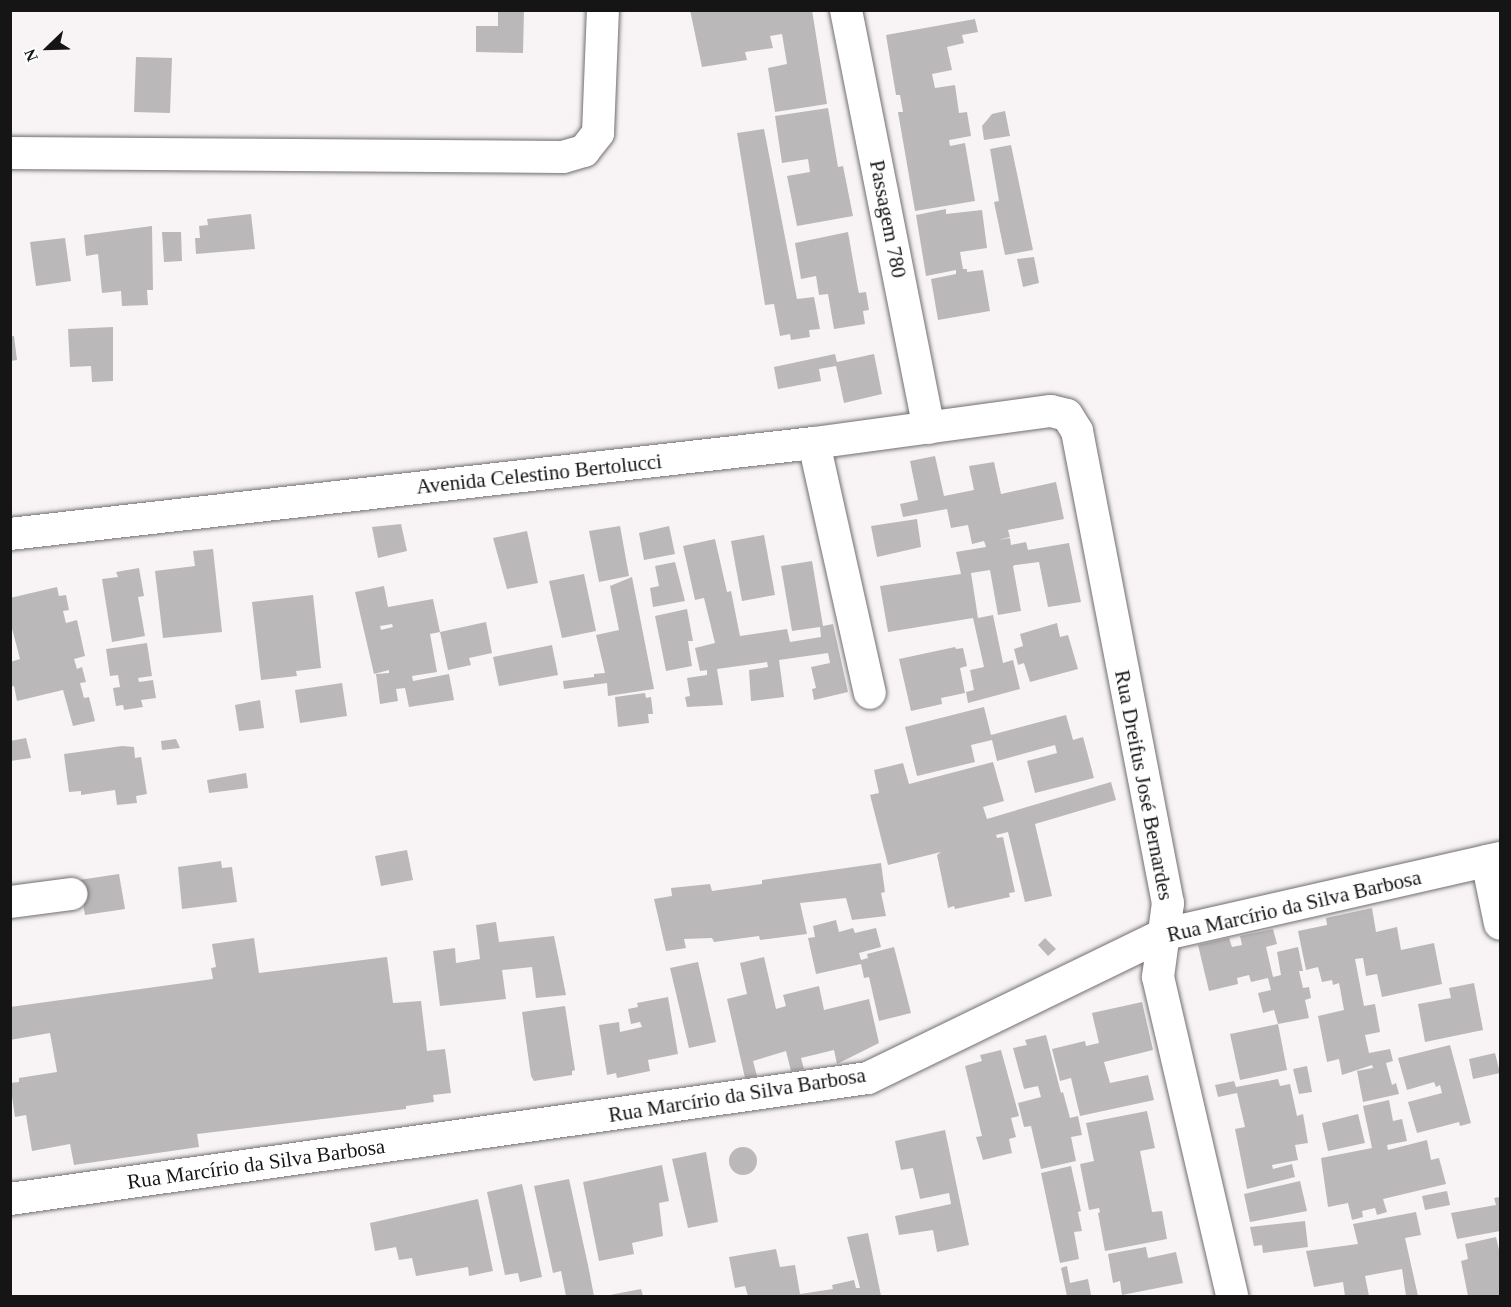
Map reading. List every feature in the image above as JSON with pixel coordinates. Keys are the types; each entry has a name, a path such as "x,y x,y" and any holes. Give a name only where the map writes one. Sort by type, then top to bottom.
{"street":[{"path":"10,153 563,157 584,151 598,133 603,10"},
{"name":"Passagem 780","path":"846,10 929,428"},
{"name":"Avenida Celestino Bertolucci","path":"10,534 814,443 1051,411 1067,415"},
{"name":"Rua Dreifus José Bernardes","path":"1067,415 1077,430 1168,903 1158,977 1232,1296"},
{"path":"814,443 870,693"},
{"path":"1494,859 1500,924"},
{"name":"Rua Marcírio da Silva Barbosa","path":"10,1199 868,1078 1165,934 1494,859"},
{"path":"10,902 70,894"}],"building":[{"path":"498,10 524,10 523,53 476,52 476,26 498,26"},
{"path":"690,10 812,10 827,104 775,112 768,68 787,64 782,34 770,36 773,48 745,52 747,60 702,67"},
{"path":"975,19 978,32 962,35 964,43 947,47 952,70 932,74 935,88 955,85 959,113 967,112 971,136 949,140 950,146 965,143 975,201 915,211 898,112 903,112 900,95 896,95 886,35"},
{"path":"136,57 172,58 170,113 134,112"},
{"path":"828,108 838,167 843,166 853,216 797,226 787,176 810,172 808,159 782,163 775,116"},
{"path":"1005,111 1010,136 984,140 982,126 992,114"},
{"path":"764,129 797,299 814,297 820,329 809,330 810,337 791,340 790,334 780,336 774,304 765,305 737,133"},
{"path":"1011,145 1033,250 1005,255 994,202 999,201 990,149"},
{"path":"946,209 946,214 982,210 987,248 960,252 963,269 967,269 967,272 983,270 990,311 938,320 931,279 956,274 956,270 926,276 916,215"},
{"path":"251,214 255,249 196,254 195,238 200,238 199,226 208,225 207,219"},
{"path":"152,226 153,290 147,290 148,305 122,306 121,291 102,293 98,254 86,256 84,235"},
{"path":"162,232 181,232 182,261 164,262"},
{"path":"848,232 859,293 866,292 869,310 863,311 865,324 834,329 828,294 819,295 816,276 801,279 795,243"},
{"path":"65,238 71,281 36,286 30,242"},
{"path":"1034,257 1039,283 1023,287 1017,259"},
{"path":"113,327 113,381 92,382 91,366 70,367 68,329"},
{"path":"14,336 17,360 10,361 10,337"},
{"path":"835,354 837,362 874,354 882,394 844,403 836,366 819,369 821,381 778,389 774,367"},
{"path":"935,456 944,496 974,490 969,466 994,462 1001,494 1056,482 1064,519 1008,530 1010,537 998,540 1010,538 1011,545 1026,542 1028,550 1069,543 1081,602 1048,607 1039,562 1015,565 1013,566 1021,611 998,615 990,570 971,573 978,618 993,615 1003,663 1013,660 1020,689 968,703 966,692 974,690 970,670 984,667 973,618 888,632 880,586 961,574 956,552 986,547 984,541 972,544 968,525 951,528 947,509 903,517 900,504 918,500 910,461"},
{"path":"917,519 921,547 877,557 871,526"},
{"path":"401,524 407,551 378,558 372,527"},
{"path":"620,526 629,576 599,582 589,531"},
{"path":"669,526 675,554 644,560 639,533"},
{"path":"527,531 538,583 507,589 493,538"},
{"path":"764,535 775,595 742,601 731,541"},
{"path":"715,539 727,592 731,591 740,636 787,629 790,642 821,637 820,627 792,631 781,566 812,561 823,626 833,624 848,692 814,700 812,689 816,688 811,667 830,663 828,653 779,660 784,697 751,701 749,670 768,667 767,662 717,669 723,705 687,707 685,697 690,696 687,678 707,675 707,670 700,671 695,648 715,643 704,598 695,600 683,546"},
{"path":"213,549 222,632 163,638 155,571 195,566 193,551"},
{"path":"675,562 685,601 653,607 650,588 659,586 655,566"},
{"path":"139,568 144,596 138,597 145,636 112,642 102,579 118,577 116,572"},
{"path":"584,574 596,631 562,638 549,581"},
{"path":"632,577 654,689 608,696 607,683 564,689 563,681 594,677 594,674 605,673 596,635 619,630 610,586"},
{"path":"384,586 388,607 433,599 440,632 430,634 437,672 412,676 413,681 449,674 454,700 409,707 405,688 396,689 398,701 380,704 376,674 389,673 389,670 374,674 355,592","holes":["392,624 393,627 381,630 380,626"]},
{"path":"57,587 59,596 66,595 69,610 63,611 66,623 77,620 85,656 74,659 77,669 82,667 86,682 80,683 84,698 89,697 95,721 73,726 63,690 17,701 14,686 10,687 10,662 20,659 10,621 10,598"},
{"path":"313,595 321,668 296,671 297,676 261,680 252,602"},
{"path":"687,609 693,641 688,641 692,666 666,671 655,616"},
{"path":"486,622 492,653 469,658 471,665 448,670 440,632"},
{"path":"1057,623 1060,637 1068,635 1078,669 1030,682 1024,663 1018,665 1014,649 1023,646 1020,634"},
{"path":"147,643 152,676 138,678 139,682 153,680 156,698 141,700 143,707 124,710 123,705 116,706 113,688 120,687 118,675 110,676 106,649"},
{"path":"552,645 558,675 499,686 493,657"},
{"path":"955,647 956,649 963,648 967,666 960,668 965,693 941,698 942,704 911,711 899,659"},
{"path":"342,683 347,716 300,723 295,690"},
{"path":"645,693 646,698 651,697 653,714 648,714 649,723 618,727 615,697"},
{"path":"260,700 264,728 239,731 235,705"},
{"path":"984,707 991,735 1066,715 1073,740 1083,737 1094,778 1035,793 1027,761 1057,753 1055,745 997,761 992,740 971,745 975,762 917,776 905,727"},
{"path":"26,738 31,758 10,761 10,741"},
{"path":"176,739 180,748 162,750 161,741"},
{"path":"122,746 134,747 135,758 141,757 147,794 136,796 137,803 117,805 115,790 81,795 81,791 69,792 64,754"},
{"path":"993,762 1004,801 983,807 987,819 1111,782 1116,800 1035,824 1052,896 1025,902 1008,832 996,835 997,838 1003,837 1015,892 1009,893 1010,897 955,909 954,906 948,908 937,855 941,852 888,865 870,795 879,793 874,770 903,763 909,784"},
{"path":"246,773 248,788 209,793 207,780"},
{"path":"407,850 413,880 381,886 375,856"},
{"path":"221,861 222,868 232,867 237,902 182,909 178,867"},
{"path":"881,863 885,892 881,893 886,916 852,920 846,898 800,903 807,934 760,940 759,936 714,942 712,938 684,939 686,948 666,951 654,899 672,896 671,888 710,884 712,891 762,884 762,880"},
{"path":"119,874 125,909 85,915 79,880"},
{"path":"1372,908 1376,932 1397,927 1401,950 1434,943 1442,984 1382,997 1377,974 1366,976 1363,958 1355,959 1364,1006 1375,1004 1380,1032 1365,1035 1369,1053 1390,1049 1393,1061 1386,1063 1392,1085 1396,1083 1399,1094 1363,1102 1357,1071 1373,1068 1372,1065 1342,1075 1339,1059 1327,1062 1318,1016 1344,1010 1339,983 1333,985 1332,980 1322,982 1318,967 1306,970 1298,931 1327,925 1326,918"},
{"path":"836,920 839,932 853,928 855,933 876,928 881,947 859,953 861,960 868,958 867,954 894,947 911,1013 879,1021 869,977 864,978 861,964 816,974 808,938 815,937 813,926"},
{"path":"496,922 499,942 554,936 566,995 536,998 532,967 502,970 506,999 440,1006 433,951 455,948 456,963 480,959 476,925"},
{"path":"1273,929 1277,944 1266,947 1273,977 1281,975 1277,952 1298,947 1303,971 1299,971 1303,988 1309,987 1311,998 1305,1000 1309,1018 1278,1024 1274,1010 1263,1013 1258,993 1271,990 1268,978 1251,982 1249,975 1237,978 1238,984 1209,991 1198,945 1229,938 1232,947 1242,945 1240,936"},
{"path":"254,938 259,973 387,957 393,1003 421,1001 427,1051 445,1049 451,1093 433,1095 434,1102 406,1106 406,1109 197,1134 199,1147 74,1165 70,1144 32,1151 26,1115 15,1117 10,1083 19,1082 19,1078 57,1072 50,1033 10,1040 10,1007 213,979 211,968 216,967 212,944"},
{"path":"1045,938 1056,949 1048,956 1038,945"},
{"path":"764,957 776,1009 786,1006 783,995 819,986 824,1010 869,999 879,1043 837,1064 834,1050 801,1058 804,1069 791,1071 786,1051 753,1061 757,1076 745,1078 727,999 747,994 740,963"},
{"path":"698,962 716,1042 689,1048 670,968"},
{"path":"1474,983 1483,1030 1425,1042 1418,1004 1451,998 1449,988"},
{"path":"668,997 678,1054 648,1060 650,1071 617,1078 616,1073 607,1075 599,1025 619,1022 620,1032 642,1027 640,1022 631,1024 628,1009 638,1007 637,1003"},
{"path":"1142,1002 1153,1050 1104,1062 1110,1083 1148,1075 1154,1100 1080,1116 1071,1078 1060,1081 1052,1049 1085,1041 1086,1046 1099,1043 1092,1013"},
{"path":"565,1006 575,1070 572,1071 572,1075 534,1081 531,1076 522,1012"},
{"path":"1278,1024 1287,1070 1240,1080 1230,1034"},
{"path":"1046,1035 1070,1118 1078,1116 1082,1135 1071,1137 1076,1161 1041,1169 1031,1126 1024,1127 1018,1103 1041,1097 1038,1086 1024,1089 1013,1048 1027,1045 1025,1040"},
{"path":"1450,1045 1471,1123 1460,1126 1459,1122 1417,1133 1408,1102 1442,1093 1440,1085 1436,1087 1434,1082 1407,1090 1398,1058"},
{"path":"1001,1050 1019,1116 1011,1118 1016,1137 1009,1139 1012,1153 983,1160 976,1137 982,1136 965,1066 982,1061 980,1055"},
{"path":"1495,1053 1500,1073 1473,1079 1469,1059"},
{"path":"1307,1066 1312,1092 1299,1094 1293,1069"},
{"path":"1278,1079 1280,1086 1290,1084 1297,1116 1303,1114 1308,1143 1295,1145 1298,1160 1272,1165 1273,1169 1292,1164 1295,1177 1247,1189 1235,1129 1245,1127 1237,1093 1218,1097 1215,1085 1234,1081 1236,1087"},
{"path":"1389,1100 1393,1121 1402,1119 1407,1141 1387,1145 1388,1150 1427,1140 1431,1160 1439,1158 1446,1184 1383,1199 1387,1212 1377,1215 1375,1208 1362,1211 1363,1217 1352,1220 1348,1203 1328,1207 1321,1158 1372,1148 1363,1106"},
{"path":"1147,1111 1155,1148 1140,1151 1152,1212 1162,1211 1167,1239 1105,1251 1099,1208 1089,1210 1080,1164 1094,1161 1086,1123"},
{"path":"1358,1114 1365,1143 1328,1151 1322,1123"},
{"path":"945,1130 969,1245 937,1252 933,1230 899,1235 895,1216 951,1204 949,1193 920,1199 913,1168 901,1170 895,1141"},
{"path":"743,1147 753,1151 757,1161 753,1171 743,1175 733,1171 729,1161 733,1151"},
{"path":"706,1152 718,1222 688,1228 672,1159"},
{"path":"662,1165 669,1201 659,1203 663,1236 632,1243 634,1254 599,1261 583,1182"},
{"path":"1071,1166 1081,1211 1078,1212 1082,1231 1074,1232 1079,1259 1060,1263 1041,1173"},
{"path":"569,1179 594,1296 566,1296 561,1271 553,1273 534,1186"},
{"path":"1300,1181 1307,1211 1250,1222 1244,1194"},
{"path":"522,1184 542,1277 520,1282 518,1273 505,1275 487,1192"},
{"path":"1447,1191 1450,1205 1425,1210 1422,1196"},
{"path":"1500,1197 1500,1231 1457,1239 1451,1213 1496,1205 1494,1198"},
{"path":"478,1199 493,1271 469,1276 468,1267 416,1276 412,1258 399,1260 396,1247 375,1251 370,1223"},
{"path":"1416,1212 1421,1235 1405,1238 1418,1296 1406,1296 1402,1269 1365,1276 1369,1296 1345,1296 1343,1282 1314,1287 1306,1251 1358,1244 1353,1224"},
{"path":"1305,1221 1308,1247 1263,1253 1262,1245 1254,1246 1250,1227"},
{"path":"868,1233 881,1296 748,1296 745,1286 735,1288 729,1257 776,1249 780,1267 795,1265 800,1294 833,1289 832,1285 854,1280 856,1288 860,1288 847,1237"},
{"path":"1496,1237 1500,1254 1500,1296 1468,1296 1461,1261 1468,1259 1465,1244"},
{"path":"1146,1247 1148,1258 1176,1252 1183,1283 1122,1295 1120,1281 1113,1283 1108,1254"},
{"path":"1067,1266 1070,1283 1088,1279 1091,1295 1067,1296 1061,1268"},
{"path":"641,1289 643,1296 610,1296 610,1295"}]}
